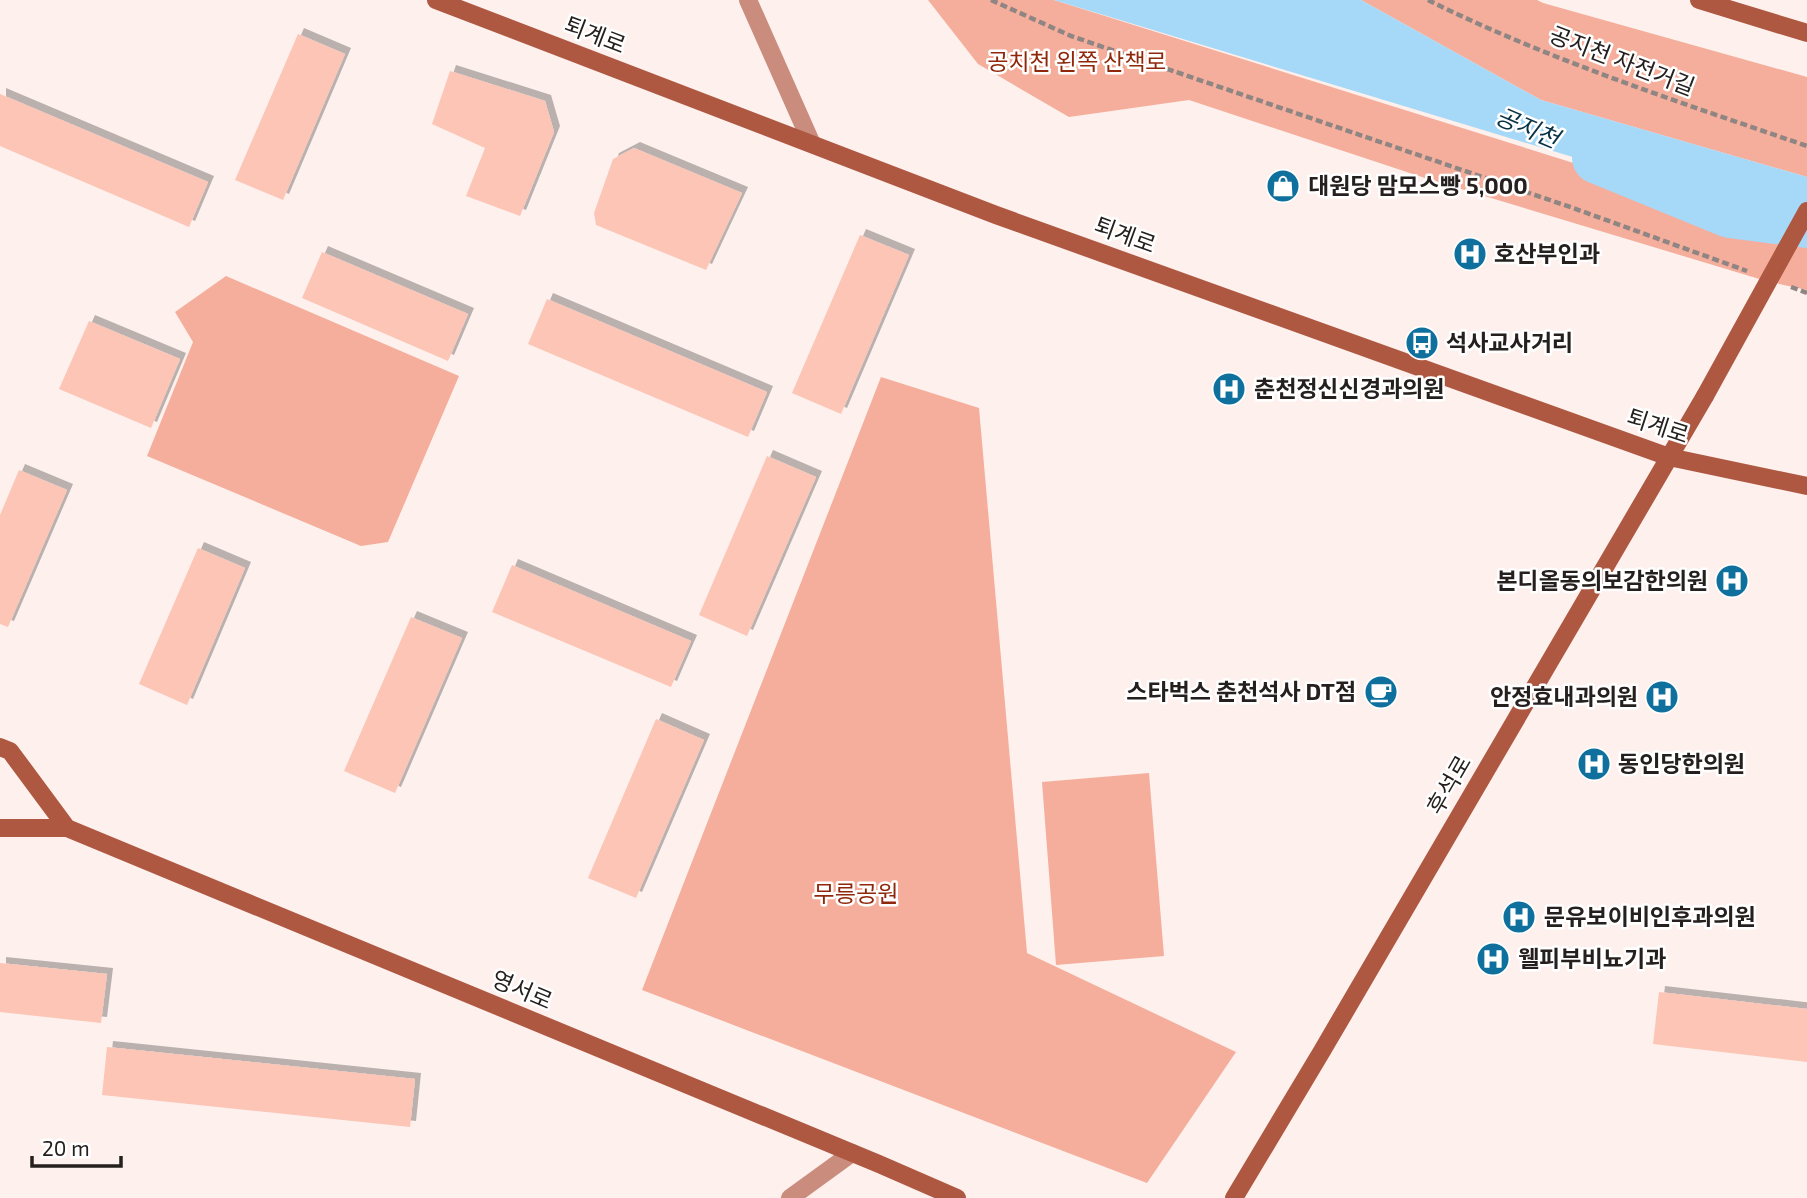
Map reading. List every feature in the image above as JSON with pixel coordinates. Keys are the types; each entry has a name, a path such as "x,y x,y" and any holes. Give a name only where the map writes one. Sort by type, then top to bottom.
{"street":[{"name":"퇴계로","path":"436,0 1022,224 1669,457 1807,486"},
{"path":"748,0 811,142"},
{"path":"1699,0 1807,33"},
{"name":"후석로","path":"1234,1198 1705,396 1807,211"},
{"path":"0,747 10,751 67,828"},
{"name":"영서로","path":"0,828 67,828 957,1198"},
{"path":"790,1198 852,1153"}],"path":[{"path":"991,0 1071,36 1573,208 1755,274"},
{"name":"공지천 자전거길","path":"1428,0 1478,24 1648,92 1807,146"},
{"path":"1781,283 1807,293"}],"green space":[{"name":"공치천 왼쪽 산책로","path":"928,0 1054,0 1807,234 1807,290 1766,281 1428,179 1189,100 1069,117 978,64"},
{"path":"1361,0 1537,0 1807,77 1807,177 1541,100"},
{"path":"226,276 459,376 388,542 361,546 147,456 193,342 175,312"},
{"name":"무릉공원","path":"881,377 979,408 1027,953 1236,1052 1147,1183 642,990"},
{"path":"1149,773 1164,956 1056,965 1042,782"}],"water":[{"path":"1054,0 1361,0 1541,100 1807,177 1807,228"}],"building":[{"path":"298,34 345,54 283,200 235,180"},
{"path":"450,71 545,101 554,132 520,216 466,196 485,148 432,124"},
{"path":"0,94 208,182 189,227 0,146"},
{"path":"634,148 742,193 706,270 596,225 594,213 613,159"},
{"path":"860,235 909,255 841,414 792,393"},
{"path":"322,252 468,314 448,361 302,298"},
{"path":"547,299 767,392 748,437 528,344"},
{"path":"89,321 180,359 151,428 59,389"},
{"path":"767,456 816,477 747,636 699,615"},
{"path":"19,470 67,490 8,627 0,624 0,515"},
{"path":"198,548 245,568 187,705 139,684"},
{"path":"512,565 691,641 671,687 492,612"},
{"path":"411,617 462,638 395,793 344,771"},
{"path":"656,719 704,740 636,898 588,878"},
{"path":"0,963 107,974 101,1023 0,1012"},
{"path":"1659,992 1807,1009 1807,1062 1653,1044"},
{"path":"107,1047 415,1079 410,1127 102,1095"}],"waterway":[{"name":"공지천","path":"1598,158 1730,212 1807,222"}],"place":[{"name":"대원당 맘모스빵 5,000","path":"1283,186"},
{"name":"호산부인과","path":"1470,254"},
{"name":"석사교사거리","path":"1422,343"},
{"name":"춘천정신신경과의원","path":"1229,389"},
{"name":"본디올동의보감한의원","path":"1732,581"},
{"name":"스타벅스 춘천석사 DT점","path":"1381,692"},
{"name":"안정효내과의원","path":"1662,697"},
{"name":"동인당한의원","path":"1594,764"},
{"name":"문유보이비인후과의원","path":"1519,917"},
{"name":"웰피부비뇨기과","path":"1493,959"}]}
